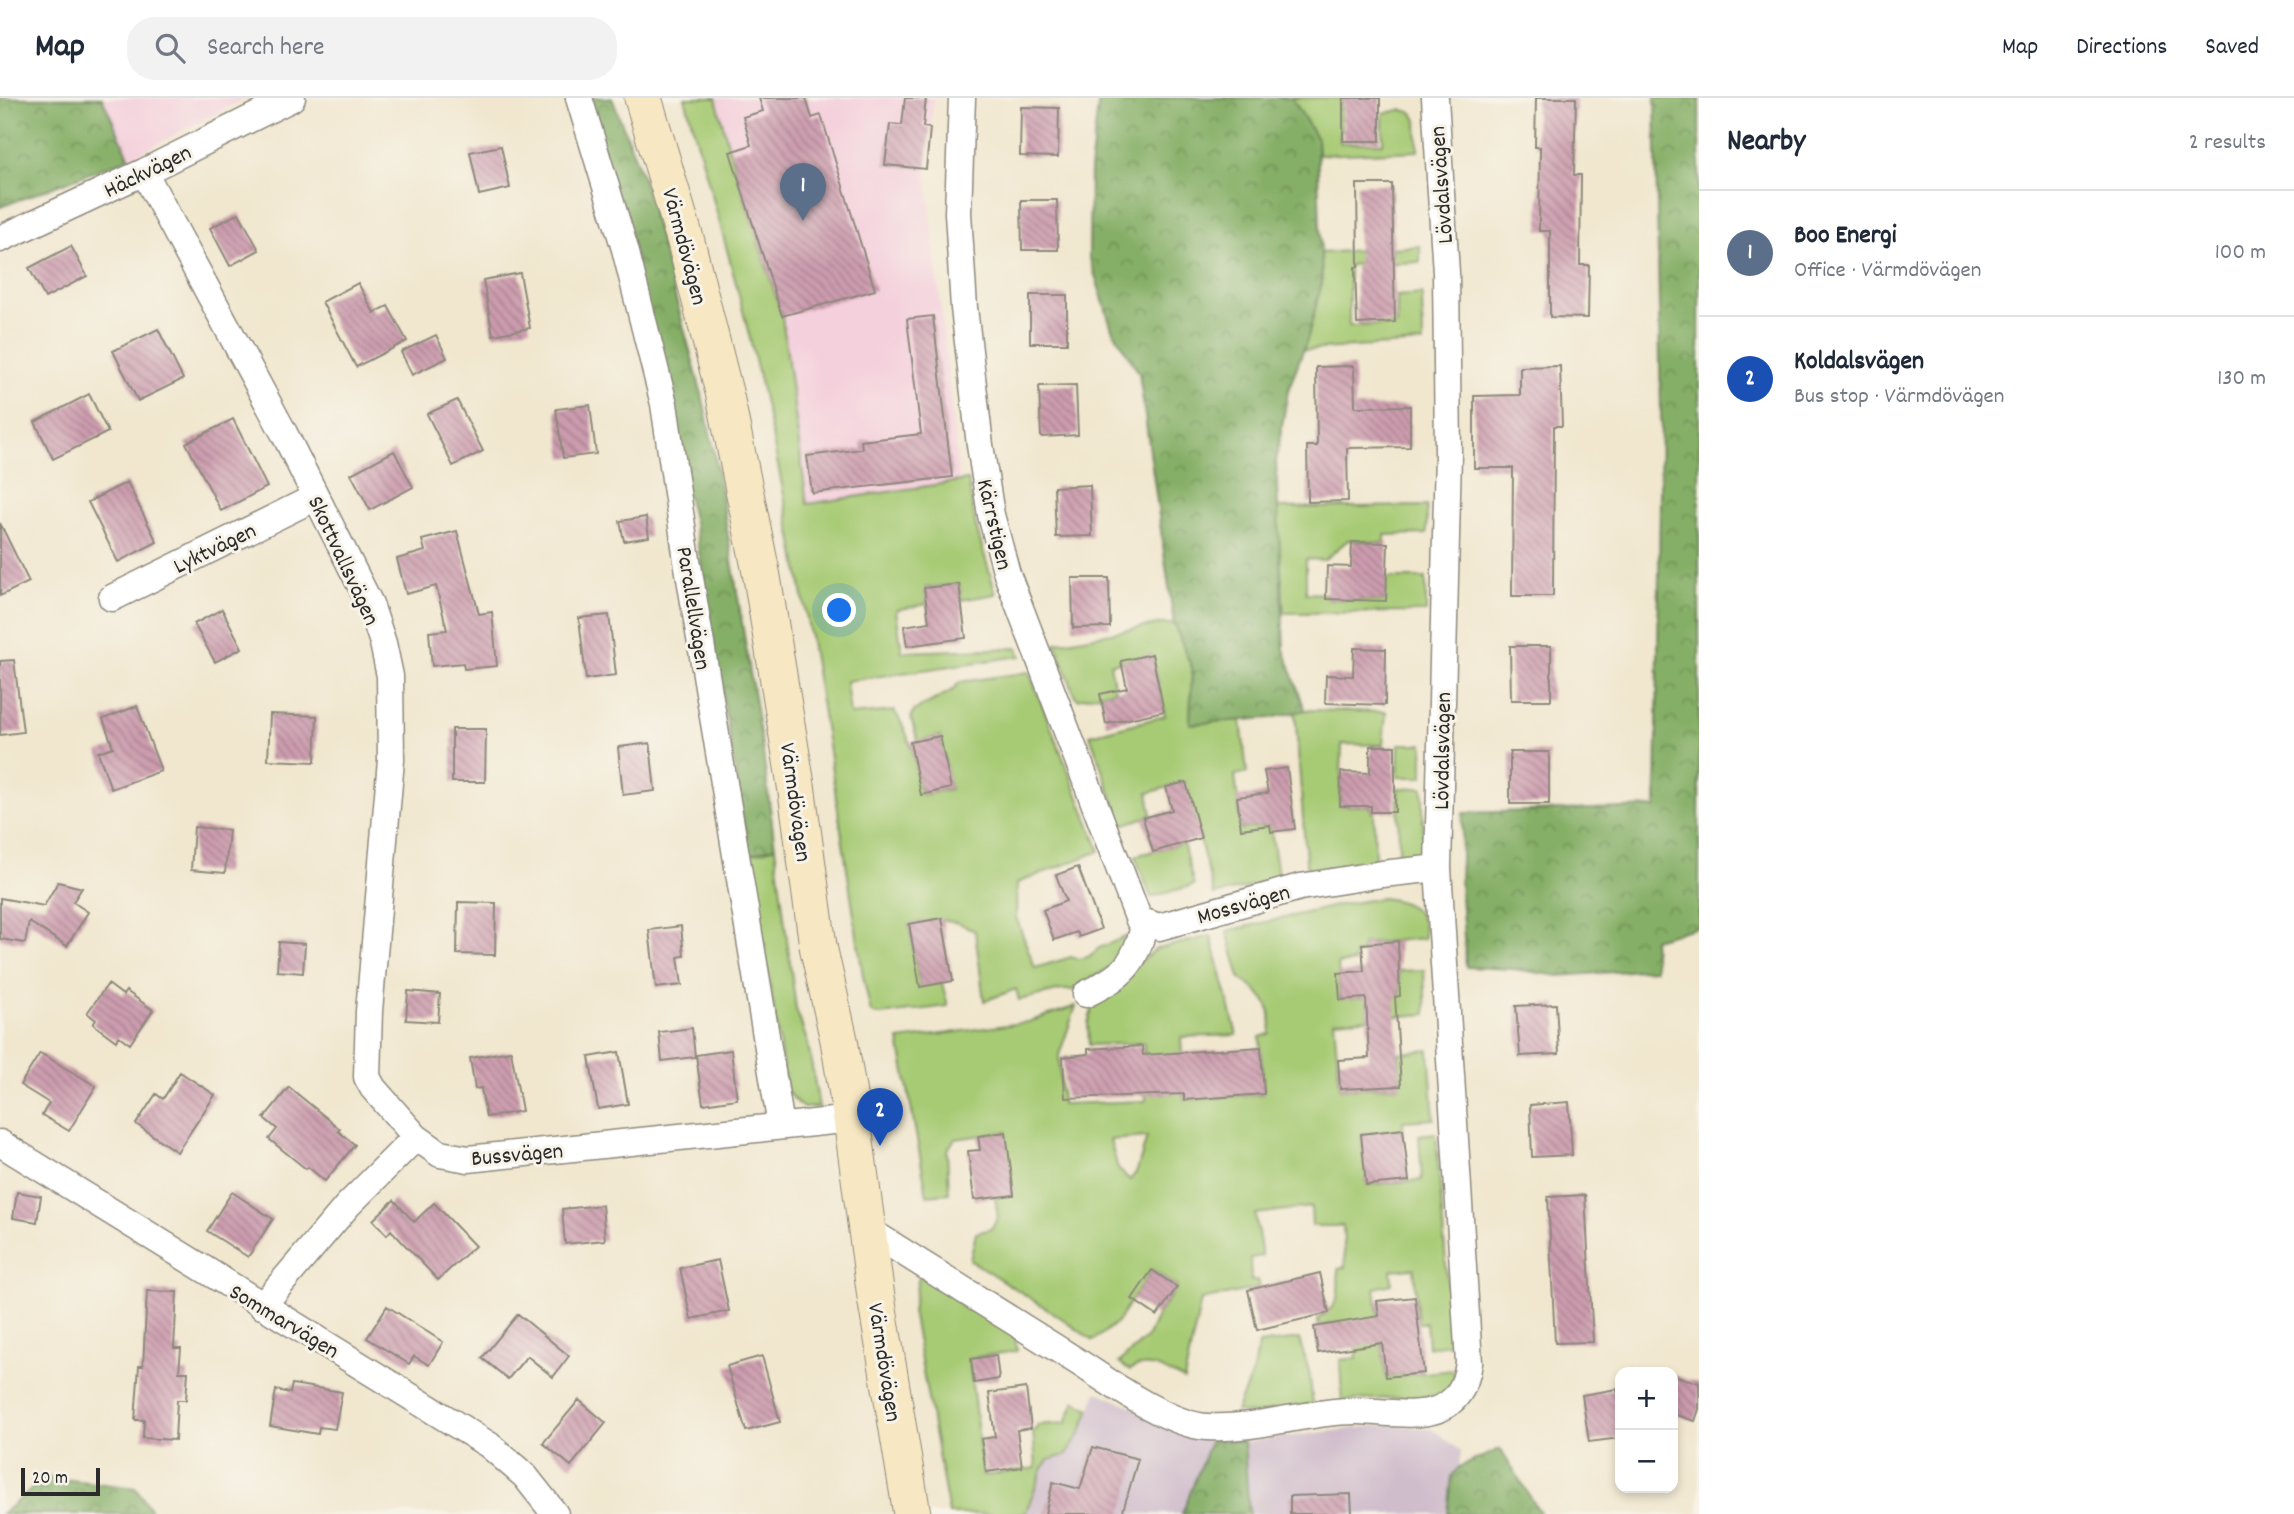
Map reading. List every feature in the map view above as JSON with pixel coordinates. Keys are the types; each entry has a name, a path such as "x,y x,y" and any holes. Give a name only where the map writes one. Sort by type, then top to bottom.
{"main road":[{"name":"Värmdövägen","path":"643,98 686,242 725,396 746,495 796,785 818,946 839,1040 852,1118 876,1297 912,1514"}],"street":[{"name":"Häckvägen","path":"0,239 144,172 292,98"},
{"name":"Parallellvägen","path":"579,98 648,335 664,404 781,1126"},
{"name":"Kärrstigen","path":"962,98 957,212 964,309 991,515 1006,574 1139,920 1145,923"},
{"name":"Lövdalsvägen","path":"868,1230 1120,1388 1182,1422 1206,1427 1224,1427 1358,1411 1427,1414 1454,1401 1467,1378 1469,1363 1438,868 1448,442 1446,274 1435,98"},
{"name":"Skottvallsvägen","path":"144,172 232,332 316,497 370,604 383,643 390,676 391,760 369,1011 368,1077 373,1088 416,1137"},
{"name":"Lyktvägen","path":"112,598 316,497"},
{"name":"Mossvägen","path":"1145,923 1159,927 1300,887 1438,868"},
{"path":"1086,994 1110,982 1130,964 1139,947 1145,923"},
{"name":"Bussvägen","path":"416,1137 440,1154 468,1159 852,1118"},
{"path":"262,1306 348,1205 416,1137"},
{"name":"Sommarvägen","path":"0,1143 489,1445 525,1476 555,1514"}],"shaded area":[{"path":"102,98 246,98 130,158"},
{"path":"713,98 934,98 926,169 959,481 807,505 782,316"},
{"path":"1097,1392 1211,1439 1182,1514 1025,1514 1042,1470 1048,1460 1080,1434"},
{"path":"1390,1424 1432,1429 1461,1451 1459,1467 1452,1476 1448,1514 1249,1514 1244,1442"}],"green space":[{"path":"0,98 102,98 130,158 0,207"},
{"path":"590,98 612,98 643,178 702,395 715,455 763,753 775,847 749,855 695,527"},
{"path":"685,98 716,98 730,152 782,316 807,504 968,480 976,527 996,594 961,600 959,584 925,588 927,604 896,610 902,652 1018,648 1021,656 846,681 850,715 894,711 909,740 921,795 950,789 940,736 918,741 911,718 914,711 953,690 960,682 1029,672 1100,851 1017,883 1016,917 1035,968 1071,957 1088,957 1099,948 1134,933 1126,956 1074,990 1062,990 1019,1000 1016,989 984,1001 975,931 950,921 927,921 909,925 920,986 942,983 948,1006 880,1015 871,1013 792,535 762,390"},
{"path":"1099,98 1292,98 1317,139 1322,282 1308,337 1288,391 1276,461 1284,649 1305,710 1271,718 1190,724 1192,668 1174,624 1139,373 1112,329 1089,256 1090,169"},
{"path":"1292,98 1341,98 1340,143 1383,143 1383,113 1403,110 1413,113 1417,120 1418,151 1318,155 1317,139"},
{"path":"1655,98 1699,98 1699,927 1653,939 1655,969 1559,976 1513,969 1466,967 1460,881 1463,813 1656,807 1661,416"},
{"path":"1420,246 1420,262 1349,265 1349,326 1397,325 1397,296 1422,294 1423,343 1303,350 1322,282 1321,253"},
{"path":"1427,506 1427,534 1385,535 1385,543 1348,540 1324,560 1306,559 1306,593 1326,594 1327,599 1385,601 1386,578 1426,578 1426,612 1284,613 1277,508"},
{"path":"1160,624 1174,624 1192,668 1190,724 1241,720 1247,773 1235,775 1241,829 1270,825 1279,880 1214,895 1185,782 1148,793 1152,815 1122,825 1090,735 1165,716 1152,655 1110,664 1115,690 1078,699 1056,643"},
{"path":"1295,711 1386,712 1383,745 1342,744 1340,806 1371,806 1371,812 1374,812 1375,866 1307,873"},
{"path":"1399,744 1423,744 1423,777 1398,777"},
{"path":"1398,788 1423,788 1423,855 1399,857"},
{"path":"1183,843 1194,885 1151,897 1135,856"},
{"path":"775,847 796,1009 808,1044 819,1107 803,1108 787,1092 749,855"},
{"path":"1381,898 1392,900 1415,910 1423,924 1424,938 1362,944 1362,953 1354,954 1354,962 1338,964 1340,999 1400,996 1399,971 1424,970 1426,1014 1334,1021 1340,1089 1400,1086 1399,1053 1429,1050 1434,1119 1403,1121 1403,1129 1361,1134 1367,1185 1422,1180 1419,1135 1436,1133 1452,1344 1428,1347 1426,1323 1418,1323 1414,1268 1391,1270 1392,1284 1375,1288 1386,1377 1453,1370 1455,1382 1443,1395 1342,1401 1340,1360 1357,1358 1356,1347 1342,1322 1318,1326 1318,1319 1331,1309 1337,1298 1338,1269 1345,1267 1343,1226 1312,1226 1311,1207 1255,1214 1262,1256 1250,1258 1251,1281 1258,1280 1259,1288 1201,1300 1184,1380 1151,1366 1129,1370 1119,1363 1148,1336 1157,1316 1177,1287 1152,1270 1117,1322 1093,1341 970,1260 976,1233 991,1229 998,1217 995,1197 1006,1132 955,1139 947,1150 949,1193 927,1195 899,1040 1028,1022 1076,1006 1059,1055 1062,1104 1146,1101 1144,1043 1089,1045 1088,1023 1095,1000 1156,949 1211,936 1237,1035 1181,1037 1184,1100 1264,1094 1260,1037 1270,1034 1270,1015 1261,995 1240,978 1227,931","holes":["1147,1137 1137,1171 1130,1180 1118,1169 1110,1140"]},
{"path":"920,1270 1014,1332 1017,1351 969,1358 983,1476 1036,1468 1033,1430 1037,1429 1037,1425 1066,1423 1075,1401 1090,1409 1080,1434 1066,1455 1048,1460 1025,1514 949,1514 912,1311"},
{"path":"1299,1339 1309,1371 1313,1405 1256,1414 1236,1412 1254,1368 1259,1344"},
{"path":"1211,1439 1244,1442 1249,1514 1182,1514"},
{"path":"1500,1449 1541,1514 1448,1514 1452,1476 1459,1467"},
{"path":"46,1477 136,1488 153,1514 2,1514"}],"building":[{"path":"759,98 806,98 812,118 821,115 875,290 782,316 730,152 751,145 743,117 763,111"},
{"path":"905,98 926,98 923,127 930,128 926,169 885,165 890,124 902,125"},
{"path":"1343,98 1380,98 1380,141 1343,141"},
{"path":"1536,98 1576,98 1574,175 1581,175 1580,265 1589,265 1588,318 1550,317 1550,231 1539,231 1540,147 1535,147"},
{"path":"1021,107 1059,108 1058,157 1020,156"},
{"path":"501,146 510,188 479,195 470,152"},
{"path":"1357,184 1392,184 1395,322 1357,324"},
{"path":"1021,200 1057,200 1058,250 1022,250"},
{"path":"239,213 259,250 230,266 210,228"},
{"path":"71,246 87,276 45,298 29,268"},
{"path":"520,273 530,328 493,335 483,280"},
{"path":"358,283 374,313 388,306 407,341 356,367 322,302"},
{"path":"1030,295 1067,295 1067,343 1030,343"},
{"path":"933,316 952,477 812,493 807,456 862,449 861,441 921,434 907,319"},
{"path":"158,329 183,379 138,401 113,351"},
{"path":"436,335 447,358 412,375 401,352"},
{"path":"1354,366 1355,407 1410,406 1410,447 1347,448 1348,501 1308,502 1307,446 1317,446 1316,367"},
{"path":"1560,366 1562,426 1554,426 1553,596 1512,596 1513,468 1474,468 1474,396 1520,395 1520,367"},
{"path":"1076,385 1078,435 1041,437 1039,386"},
{"path":"89,394 108,432 53,459 35,422"},
{"path":"457,400 483,451 453,466 427,414"},
{"path":"590,405 596,454 563,458 556,409"},
{"path":"233,419 267,487 221,511 186,443"},
{"path":"394,451 413,487 370,510 351,474"},
{"path":"127,482 157,542 118,562 88,502"},
{"path":"1090,485 1092,536 1056,537 1054,487"},
{"path":"646,517 649,537 624,541 620,521"},
{"path":"0,523 29,582 0,596"},
{"path":"457,531 479,614 492,612 497,666 464,669 463,663 432,666 429,632 447,630 436,586 406,594 397,559 425,551 422,540"},
{"path":"1352,542 1388,543 1386,601 1326,599 1327,566 1351,567"},
{"path":"1072,578 1109,578 1110,627 1073,628"},
{"path":"959,584 966,638 907,646 904,626 929,622 924,588"},
{"path":"222,609 242,648 215,662 194,624"},
{"path":"609,615 616,675 586,679 579,618"},
{"path":"1510,646 1551,646 1551,700 1511,700"},
{"path":"1354,648 1386,649 1385,705 1325,703 1326,675 1353,676"},
{"path":"1152,654 1164,711 1106,724 1100,694 1127,688 1121,661"},
{"path":"14,660 23,732 0,735 0,661"},
{"path":"137,706 161,771 111,789 98,752 113,747 103,719"},
{"path":"270,714 317,716 315,762 268,760"},
{"path":"452,729 486,729 485,782 452,782"},
{"path":"940,736 951,788 921,795 910,742"},
{"path":"650,743 655,791 623,795 618,747"},
{"path":"1370,746 1395,746 1395,812 1371,812 1371,806 1340,806 1341,772 1370,773"},
{"path":"1510,752 1549,752 1549,804 1510,804"},
{"path":"1287,768 1295,829 1271,832 1270,825 1241,829 1237,797 1268,793 1264,771"},
{"path":"1186,782 1201,838 1153,852 1143,818 1172,810 1166,787"},
{"path":"194,827 229,830 225,873 191,870"},
{"path":"1078,867 1101,929 1079,937 1077,932 1054,940 1043,910 1066,901 1056,875"},
{"path":"58,882 82,888 73,902 88,912 67,946 29,922 25,943 0,939 0,898 44,906"},
{"path":"458,902 496,903 495,955 457,954"},
{"path":"942,918 953,981 920,987 909,924"},
{"path":"681,926 684,956 678,957 682,985 656,988 649,930"},
{"path":"1398,941 1400,996 1395,997 1401,1086 1340,1089 1338,1060 1369,1058 1366,998 1340,1000 1338,973 1364,971 1362,944"},
{"path":"279,942 305,944 303,973 277,971"},
{"path":"108,984 123,995 126,991 153,1010 130,1044 119,1036 116,1041 93,1024 96,1020 87,1013"},
{"path":"408,991 440,994 438,1022 406,1020"},
{"path":"1556,1004 1559,1054 1520,1056 1516,1006"},
{"path":"692,1028 695,1057 662,1061 659,1032"},
{"path":"1142,1046 1143,1055 1261,1047 1264,1094 1184,1100 1184,1094 1065,1098 1063,1057 1088,1054 1088,1049"},
{"path":"731,1050 737,1099 703,1104 696,1055"},
{"path":"511,1051 522,1111 486,1117 481,1088 475,1089 470,1058"},
{"path":"619,1052 628,1104 598,1109 589,1057"},
{"path":"40,1053 96,1086 69,1131 42,1115 49,1103 20,1085"},
{"path":"180,1072 215,1095 177,1152 136,1124 156,1094 163,1099"},
{"path":"289,1087 340,1129 338,1131 355,1145 325,1181 269,1139 277,1129 264,1118"},
{"path":"1569,1102 1572,1155 1532,1157 1530,1105"},
{"path":"1403,1129 1409,1181 1366,1185 1361,1134"},
{"path":"1006,1132 1014,1195 974,1200 968,1151 980,1150 978,1136"},
{"path":"17,1192 41,1196 37,1222 13,1218"},
{"path":"232,1192 273,1219 248,1257 207,1231"},
{"path":"1585,1195 1593,1342 1555,1343 1548,1197"},
{"path":"394,1200 414,1222 434,1203 475,1246 438,1280 391,1230 387,1235 373,1220"},
{"path":"602,1205 605,1240 565,1244 562,1209"},
{"path":"718,1260 729,1311 691,1319 680,1268"},
{"path":"1152,1270 1177,1287 1157,1316 1132,1299"},
{"path":"1320,1273 1329,1313 1257,1330 1248,1290"},
{"path":"147,1291 177,1292 174,1348 181,1348 179,1372 188,1372 186,1400 177,1400 175,1440 143,1438 144,1420 135,1420 139,1366 143,1366"},
{"path":"1415,1297 1424,1373 1386,1377 1382,1343 1318,1353 1314,1327 1379,1316 1377,1301"},
{"path":"387,1306 443,1342 429,1365 414,1356 409,1364 367,1338"},
{"path":"518,1314 569,1356 553,1377 527,1356 508,1379 482,1358"},
{"path":"996,1355 999,1379 974,1383 971,1359"},
{"path":"762,1356 780,1422 746,1431 727,1366"},
{"path":"1678,1377 1699,1383 1699,1409 1695,1421 1678,1416"},
{"path":"292,1384 342,1392 335,1429 319,1427 318,1434 270,1426 276,1390 290,1393"},
{"path":"1026,1388 1031,1428 1017,1430 1022,1467 986,1472 981,1439 995,1437 989,1393"},
{"path":"1615,1389 1615,1439 1589,1442 1582,1395"},
{"path":"579,1400 606,1423 571,1466 543,1443"},
{"path":"1093,1447 1138,1459 1122,1514 1045,1514 1053,1482 1080,1489"},
{"path":"1351,1494 1352,1514 1290,1514 1290,1496"}],"place":[{"name":"Boo Energi","path":"803,221"},
{"name":"Koldalsvägen","path":"880,1146"}]}
